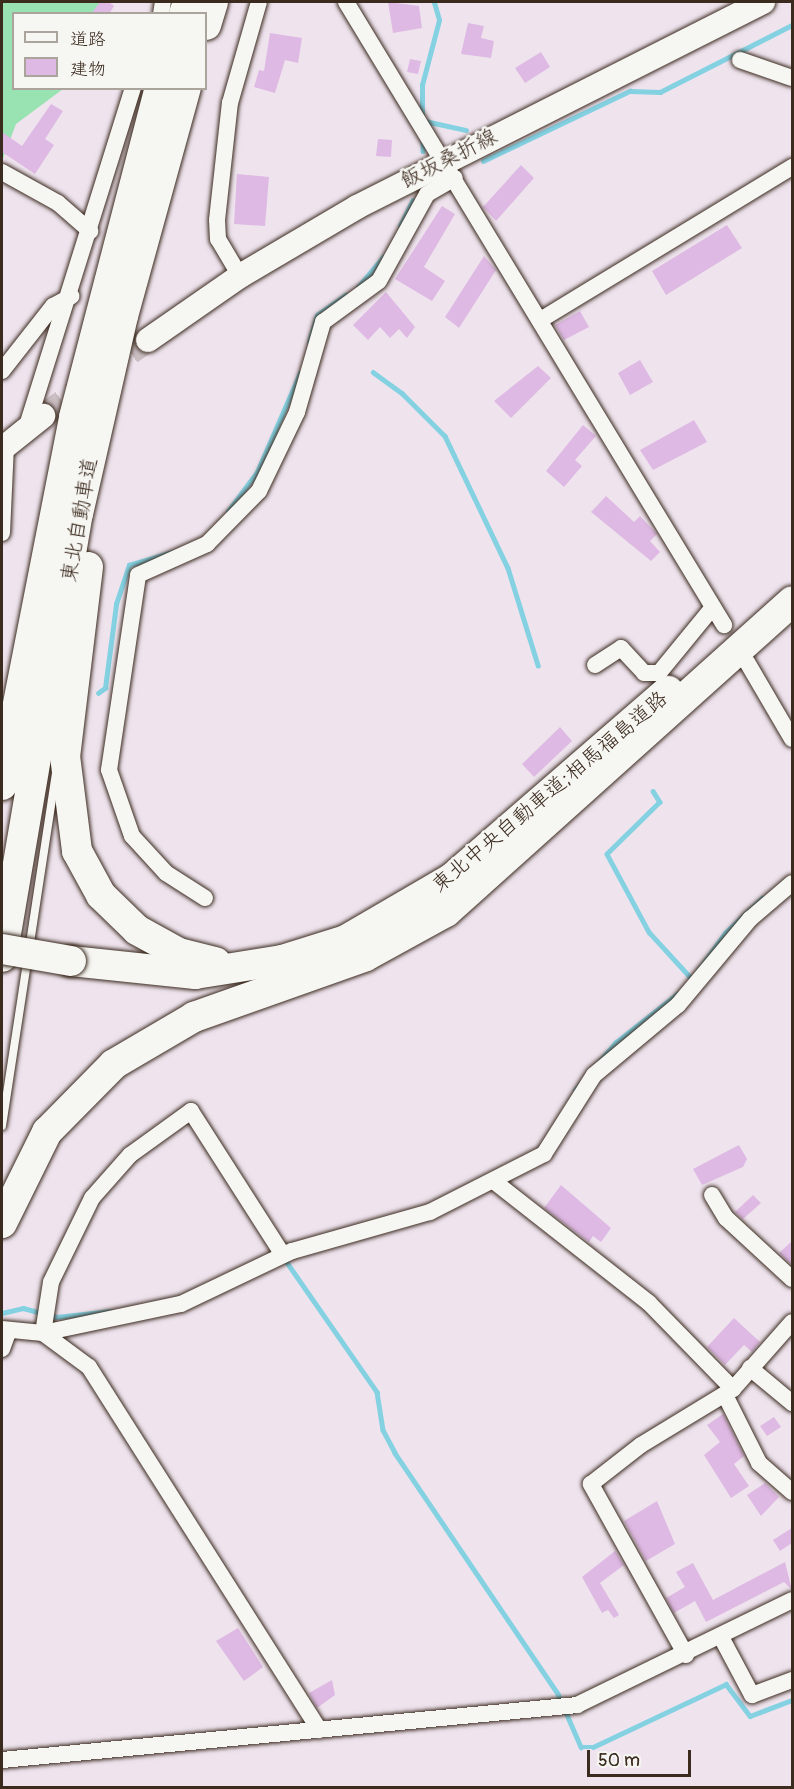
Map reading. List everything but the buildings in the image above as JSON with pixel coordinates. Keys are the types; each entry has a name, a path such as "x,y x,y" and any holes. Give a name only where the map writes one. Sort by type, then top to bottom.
{"highway":[{"path":"207,22 213,2"},
{"name":"東北自動車道","path":"2,785 56,505 99,311 159,90"},
{"name":"東北自動車道","path":"2,957 99,420 185,90"},
{"path":"99,420 85,609 68,718 65,777 71,826 88,874 112,907 137,930 179,953 220,963 292,970"},
{"path":"2,741 26,613 56,505"},
{"name":"東北中央自動車道;相馬福島道路","path":"292,970 436,890 792,582"},
{"name":"東北中央自動車道;相馬福島道路","path":"292,970 394,943 469,895 792,602"},
{"path":"2,949 70,969"},
{"path":"2,966 195,974 292,970"},
{"path":"2,1223 47,1132 114,1064 194,1017 292,970"}],"main road":[{"name":"飯坂桑折線","path":"148,340 240,276 450,170 763,2"},
{"path":"4,447 34,423"}],"street":[{"path":"240,276 218,238 217,220 230,103 259,2"},
{"path":"346,2 542,319 724,625"},
{"path":"740,60 792,78"},
{"path":"34,423 50,346 72,296 132,90"},
{"path":"542,319 792,167"},
{"path":"205,898 166,873 132,836 109,770 138,575 207,544 259,491 297,411 323,322 379,281 427,194 450,170"},
{"path":"2,172 58,203 90,231"},
{"path":"2,371 53,306 72,296"},
{"path":"2,533 4,447"},
{"path":"595,665 621,648 644,673 659,673 713,607"},
{"path":"747,662 792,738"},
{"path":"2,1349 4,1330 44,1319 181,1304 280,1252 430,1212 496,1183 544,1154 594,1075 678,1005 750,918 792,883"},
{"path":"44,1319 69,1239 92,1198 130,1155 191,1111 280,1252"},
{"path":"496,1183 650,1303 729,1392 759,1463 792,1492"},
{"path":"712,1195 726,1218 792,1279"},
{"path":"44,1319 101,1383 319,1730"},
{"path":"686,1655 591,1484 641,1445 729,1392 792,1322"},
{"path":"750,1368 792,1403"},
{"path":"2,1760 577,1705 686,1655 792,1600"},
{"path":"721,1637 752,1695 792,1680"}],"lane":[{"path":"2,1126 47,820 68,718"}],"green space":[{"path":"2,2 102,2 107,12 12,12 12,90 62,90 16,124 2,161"}],"waterway":[{"path":"422,116 422,85 439,20 434,2"},
{"path":"483,161 630,91 660,92 792,25"},
{"path":"425,121 466,130"},
{"path":"423,139 423,151"},
{"path":"400,226 412,201"},
{"path":"358,287 383,257"},
{"path":"309,342 317,315 346,295"},
{"path":"373,372 402,393 445,436 508,568 538,665"},
{"path":"228,511 257,472 300,373"},
{"path":"98,693 105,688 116,604 129,565 172,552"},
{"path":"653,791 660,802 607,854 649,932 692,979"},
{"path":"697,972 725,933 762,898"},
{"path":"575,1090 615,1043 677,994"},
{"path":"286,1261 377,1392 383,1430 395,1453 558,1694 581,1747 593,1747 726,1684 750,1716 792,1700"},
{"path":"2,1313 23,1308 56,1317 111,1311"}],"tunnel":[{"path":"43,416 148,340"}]}
